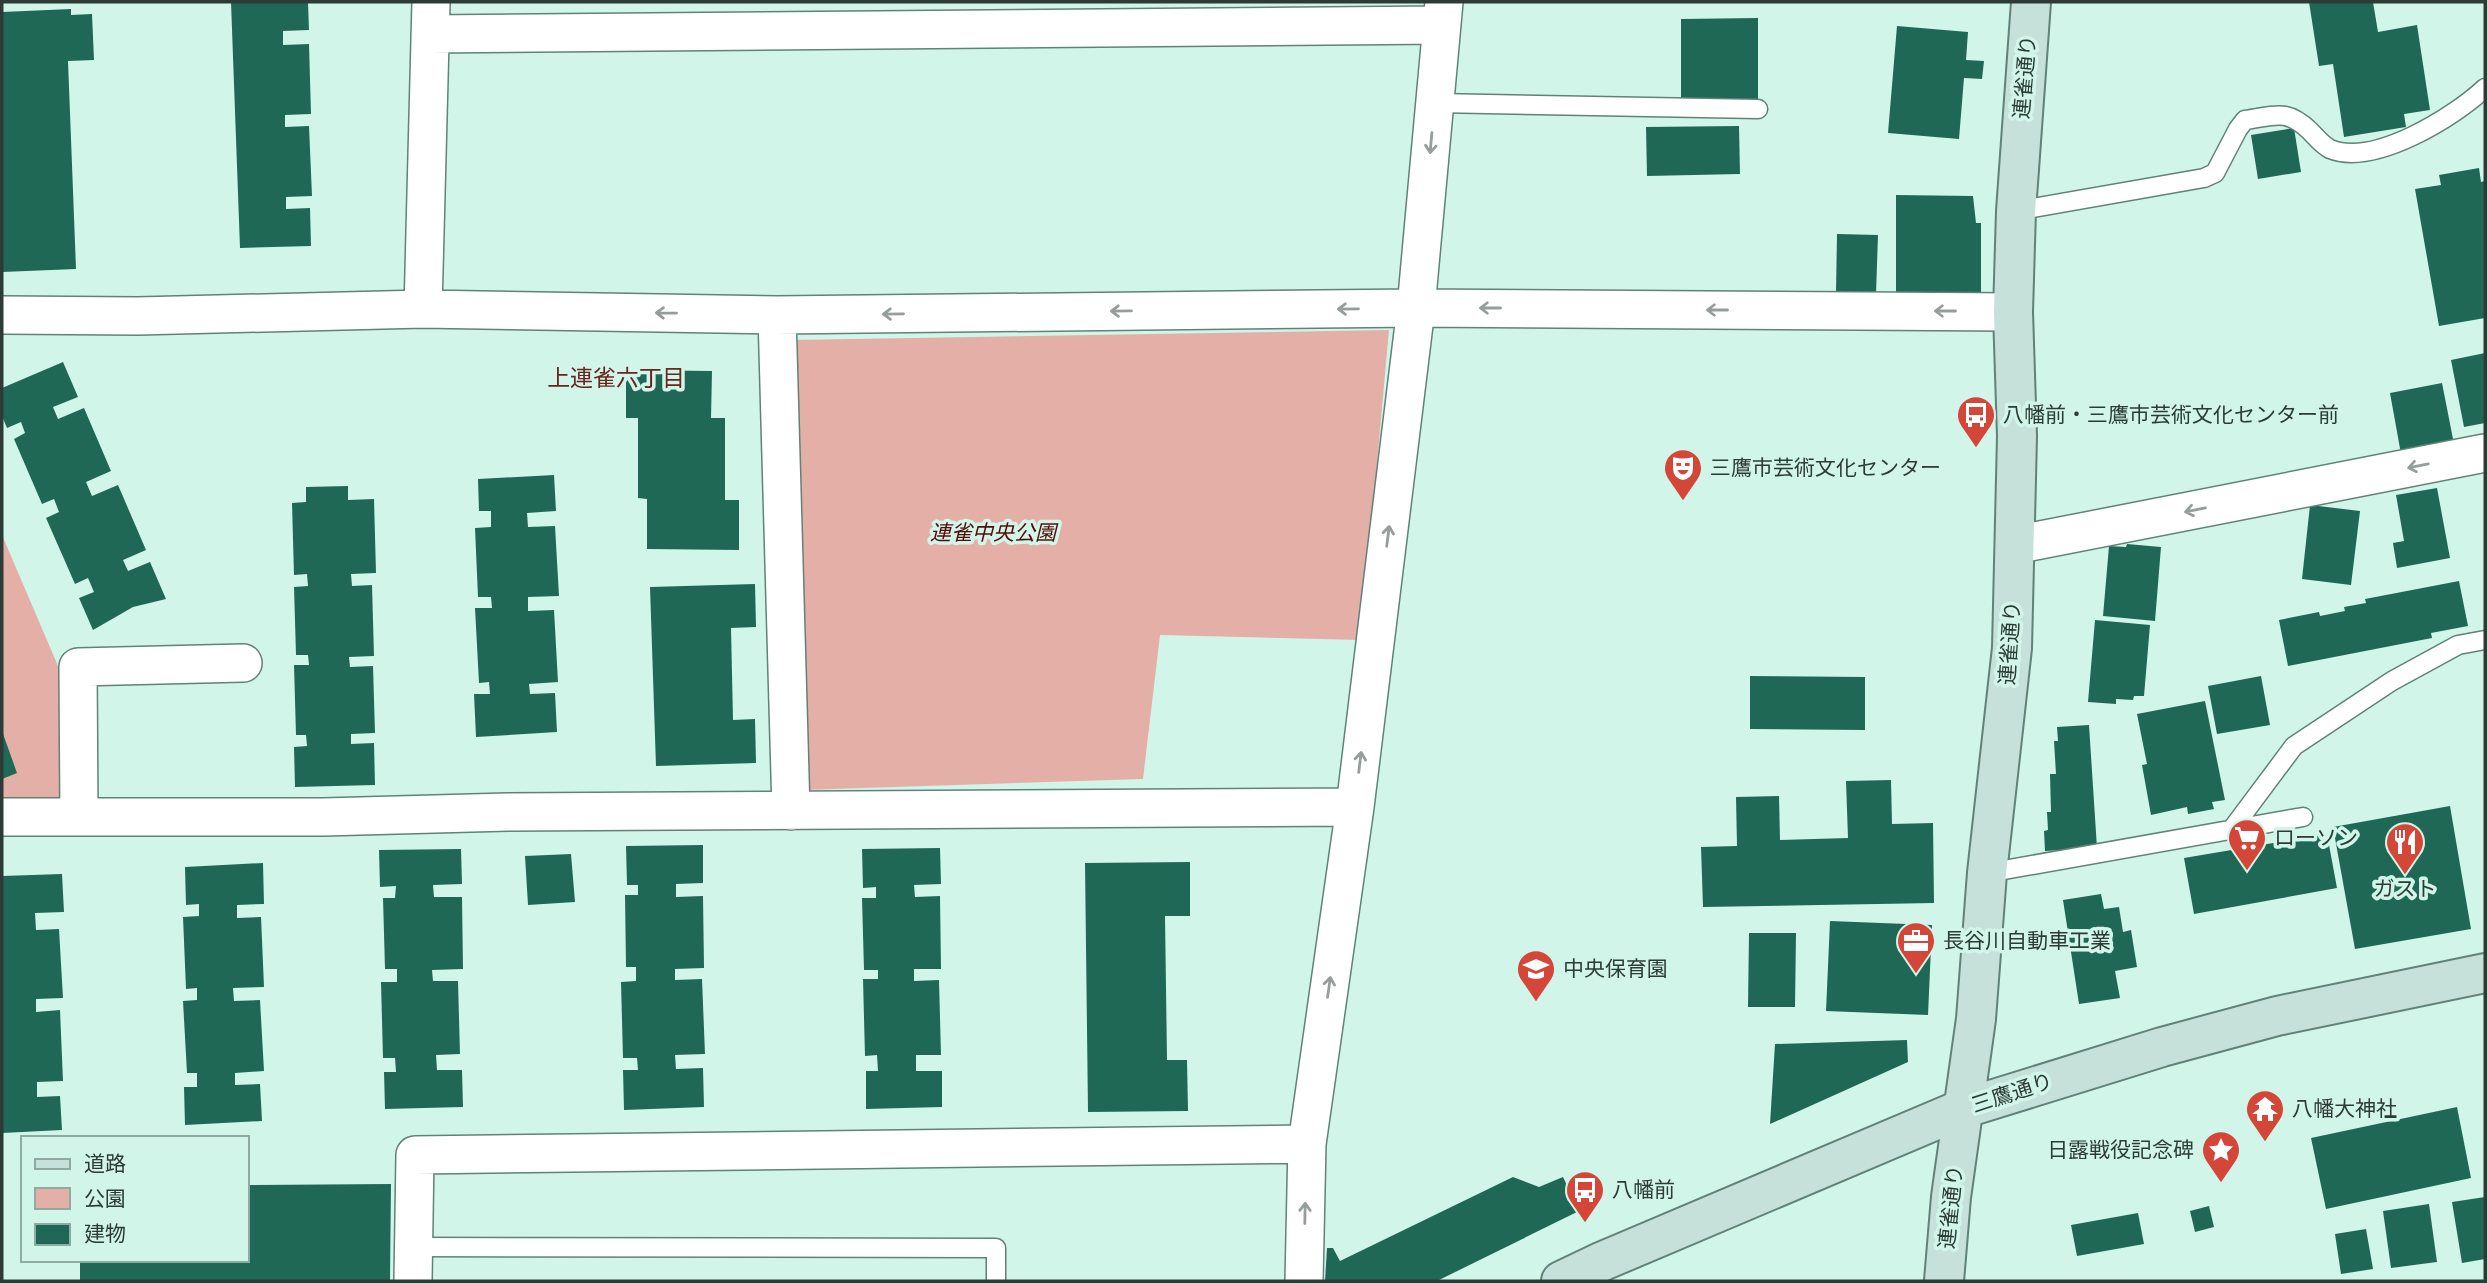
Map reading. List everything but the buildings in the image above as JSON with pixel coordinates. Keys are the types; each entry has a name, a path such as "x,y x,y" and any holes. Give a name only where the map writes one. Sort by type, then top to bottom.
{"main road":[{"name":"連雀通り","path":"1944,1281 1951,1197 1976,1019 1987,873 2012,648 2017,436 2013,312 2016,211 2031,2"},
{"name":"三鷹通り","path":"1561,1281 1962,1109 2162,1047 2277,1016 2485,973"}],"street":[{"path":"423,309 431,18 1443,14 1416,308 1355,807 1307,1144 1304,1281"},
{"path":"2,314 138,316 423,309 777,316 1416,308 2013,312"},
{"path":"777,316 790,811"},
{"path":"2015,545 2485,453"},
{"path":"79,817 78,667 243,663"},
{"path":"2,817 323,817 521,812 1355,807"},
{"path":"413,1264 415,1155 1307,1144"}],"lane":[{"path":"2016,211 2204,178 2215,173 2245,120 2286,115 2295,118 2327,148 2341,152 2385,147 2414,136 2465,106 2485,88"},
{"path":"1435,103 1758,108"},
{"path":"2232,829 2294,746 2392,681 2458,645 2485,640"},
{"path":"1987,873 2303,817"},
{"path":"413,1264 996,1248 996,1281"}],"green space":[{"name":"連雀中央公園","path":"1389,330 1361,640 1160,635 1143,779 803,790 791,340"},
{"path":"2,535 61,673 65,798 2,798"}],"place":[{"name":"八幡前・三鷹市芸術文化センター前","path":"1976,449"},
{"name":"三鷹市芸術文化センター","path":"1683,502"},
{"name":"ローソン","path":"2247,872"},
{"name":"ガスト","path":"2405,876"},
{"name":"長谷川自動車工業","path":"1916,975"},
{"name":"中央保育園","path":"1536,1003"},
{"name":"八幡大神社","path":"2265,1143"},
{"name":"日露戦役記念碑","path":"2221,1184"},
{"name":"八幡前","path":"1585,1224"}],"district":[{"name":"上連雀六丁目","path":"616,378"}]}
